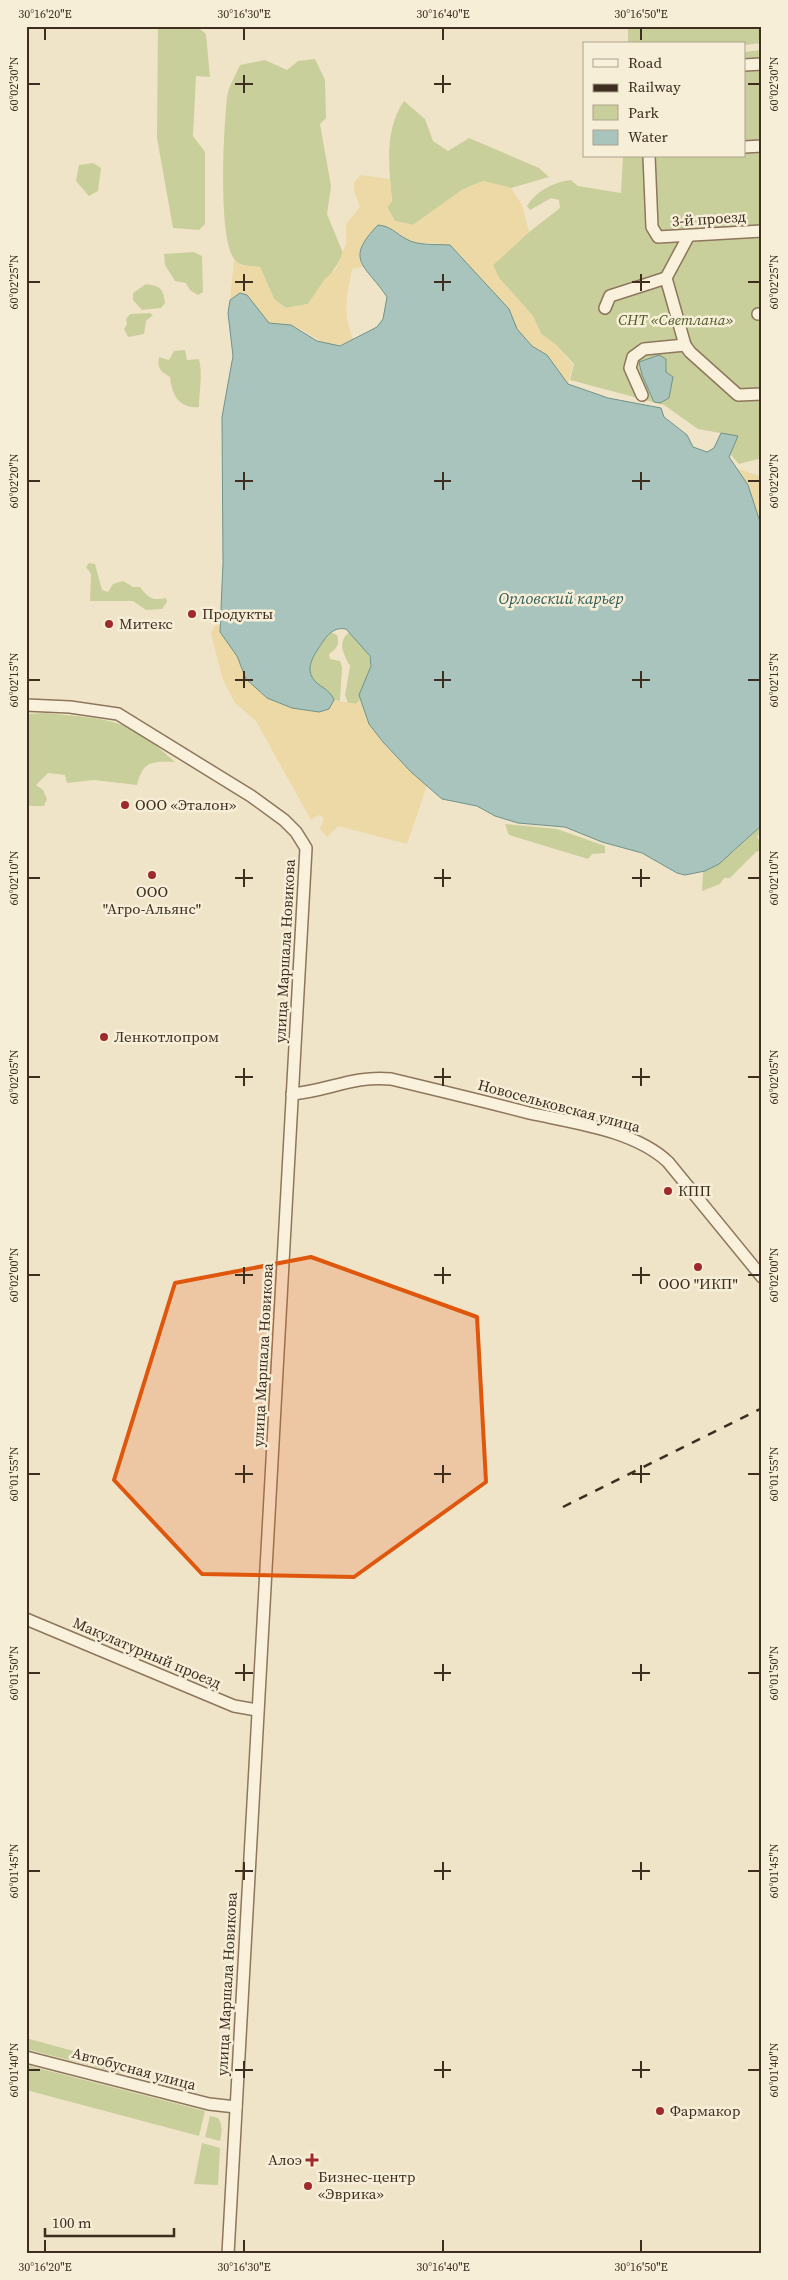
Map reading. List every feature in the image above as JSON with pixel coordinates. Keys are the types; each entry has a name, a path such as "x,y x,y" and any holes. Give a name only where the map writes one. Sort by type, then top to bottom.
{"street":[{"path":"746,65 762,64"},
{"path":"746,147 762,146"},
{"name":"3-й проезд","path":"649,158 652,227 658,237 688,237 762,231"},
{"path":"604,308 610,296 666,278 688,237"},
{"path":"666,278 685,345 690,352 738,396 762,394"},
{"path":"642,395 630,368 632,357 644,349 685,345"},
{"name":"улица Маршала Новикова","path":"26,705 70,707 118,714 258,801 284,820 306,848 228,2254"},
{"name":"Новосельковская улица","path":"292,1094 355,1079 375,1077 391,1079 585,1126 639,1142 654,1149 668,1162 762,1277"},
{"name":"Макулатурный проезд","path":"26,1619 234,1706 257,1710"},
{"name":"Автобусная улица","path":"26,2057 209,2104 236,2107"}],"highlighted area":[{"path":"311,1257 477,1317 486,1482 354,1577 202,1574 114,1480 175,1283"}],"green space":[{"path":"158,26 196,26 206,34 210,77 196,76 193,136 205,152 205,224 199,230 173,228 157,138"},
{"path":"628,26 762,26 762,43 746,45 746,42 628,42"},
{"name":"СНТ «Светлана»","path":"762,50 762,458 739,464 730,454 737,436 698,429 664,405 570,380 574,364 555,344 541,334 533,316 499,278 493,265 529,232 560,208 559,200 551,198 530,210 527,206 535,196 552,185 571,180 578,186 621,193 623,158 746,158 746,52"},
{"path":"315,59 325,80 326,118 320,124 331,186 327,214 343,253 332,273 308,304 286,308 274,299 260,267 240,264 235,260 229,248 223,182 227,97 230,85 240,65 265,60 287,70 298,61"},
{"path":"404,101 425,119 433,141 448,151 469,138 539,168 549,177 511,188 483,181 462,190 413,225 395,221 387,207 392,201 389,149 393,124"},
{"path":"93,163 101,168 98,191 89,196 76,181 79,165"},
{"path":"194,252 202,256 203,292 198,295 190,290 186,283 175,281 165,265 164,254"},
{"path":"146,284 158,287 162,291 165,303 161,308 142,310 133,300 133,293"},
{"path":"150,313 153,315 146,321 144,334 128,337 124,329 127,324 126,319 130,314"},
{"path":"185,350 187,360 199,359 201,377 199,407 186,406 178,399 173,390 170,377 162,371 158,364 159,357 169,360 174,351"},
{"path":"89,563 95,564 102,590 108,592 113,584 123,581 133,587 140,587 151,598 166,598 167,602 162,609 146,610 133,601 90,601 91,574 86,567"},
{"path":"331,632 337,635 338,644 329,654 330,659 340,661 342,667 340,701 334,700 317,683 310,671 313,657 321,643"},
{"path":"350,632 364,648 370,660 369,671 360,694 360,700 356,704 348,703 345,695 350,666 342,644"},
{"path":"45,713 96,718 125,726 145,737 175,762 150,764 142,771 137,785 94,780 67,783 65,775 48,773 36,785 43,790 47,799 44,806 26,806 26,714"},
{"path":"505,824 557,829 605,846 605,853 592,854 588,859 509,835"},
{"path":"762,825 762,831 757,837 760,842 762,841 762,850 756,852 730,878 724,878 720,884 702,891 703,872 733,852"},
{"path":"26,2038 128,2066 127,2072 123,2074 26,2049"},
{"path":"26,2065 205,2111 199,2136 26,2090"},
{"path":"210,2116 218,2118 220,2121 222,2129 220,2141 205,2137"},
{"path":"202,2143 220,2148 218,2185 194,2184"}],"sand":[{"path":"361,175 390,179 392,202 387,207 395,221 413,225 462,190 483,181 511,188 522,205 529,232 493,265 499,278 533,316 541,334 555,344 573,365 568,384 547,355 532,346 517,329 509,309 454,251 443,245 408,240 388,226 359,254 362,267 352,269 347,296 347,312 353,339 346,344 332,345 293,326 269,323 256,307 240,293 230,300 234,260 241,265 260,267 274,299 286,308 308,304 324,280 336,269 346,244 346,224 360,207 354,191 354,182"},
{"path":"736,468 762,477 762,528 748,485"},
{"path":"219,616 220,632 237,656 242,670 319,712 329,709 334,700 356,704 360,700 371,726 383,743 427,786 407,844 338,826 327,837 320,829 324,818 319,815 311,820 256,721 235,703 223,680 211,634"}],"water":[{"name":"Орловский карьер","path":"378,225 390,228 406,239 416,243 450,245 509,309 517,329 532,346 547,355 568,384 608,398 661,408 664,417 687,435 693,447 707,452 714,448 721,433 738,436 729,457 748,485 762,528 762,825 719,864 705,871 685,875 677,873 642,853 602,842 565,827 518,823 495,816 477,806 442,799 411,772 369,724 359,695 371,666 370,656 346,629 336,629 329,635 311,662 310,673 313,679 334,700 329,709 319,712 292,708 267,698 246,679 237,656 220,632 223,563 222,417 233,356 228,313 230,300 240,293 247,295 269,323 291,325 317,341 340,346 377,327 383,319 387,297 366,270 360,255 367,237"},
{"path":"659,355 666,359 666,372 673,377 669,398 660,403 654,402 642,375 639,362"}],"railway":[{"path":"563,1507 762,1408"}],"place":[{"name":"Продукты","path":"192,614"},
{"name":"Митекс","path":"109,624"},
{"name":"ООО «Эталон»","path":"125,805"},
{"name":"ООО \"Агро-Альянс\"","path":"152,875"},
{"name":"Ленкотлопром","path":"104,1037"},
{"name":"КПП","path":"668,1191"},
{"name":"ООО \"ИКП\"","path":"698,1267"},
{"name":"Фармакор","path":"660,2111"},
{"name":"Алоэ","path":"312,2160"},
{"name":"Бизнес-центр «Эврика»","path":"308,2186"}]}
